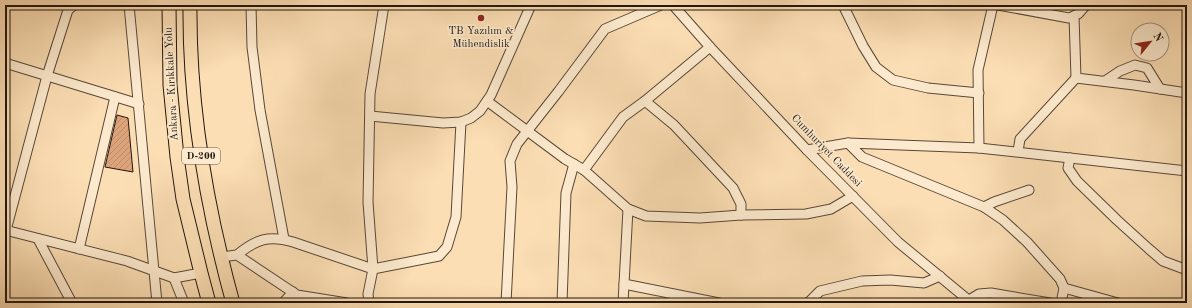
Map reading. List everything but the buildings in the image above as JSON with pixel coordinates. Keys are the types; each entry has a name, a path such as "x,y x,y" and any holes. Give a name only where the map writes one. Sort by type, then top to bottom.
{"highway":[{"name":"Ankara - Kırıkkale Yolu","path":"169,5 170,85 176,157 183,199 209,303"},
{"name":"Ankara - Kırıkkale Yolu","path":"190,5 193,83 197,125 206,187 221,257 233,303"}],"street":[{"path":"74,5 68,10 47,76 6,230 127,261 174,278 201,273"},
{"path":"129,5 157,303"},
{"path":"251,5 252,47 260,110 284,239"},
{"path":"368,303 368,294 373,269 368,202 370,94 384,5"},
{"path":"370,116 443,123 461,122 471,118 480,111 491,95 531,5"},
{"path":"506,303 512,187 510,161 517,144 605,29 661,5"},
{"name":"Cumhuriyet Caddesi","path":"673,5 710,47 898,242 971,302"},
{"path":"843,5 863,46 876,67 893,80 928,88 979,93"},
{"path":"979,148 978,70 993,5"},
{"path":"998,5 1069,18 1078,14 1086,5"},
{"path":"1018,151 1020,139 1076,78 1074,16"},
{"path":"584,170 623,117 645,101 710,47"},
{"path":"5,63 115,98 139,104"},
{"path":"1105,81 1135,65 1147,68 1160,89"},
{"path":"1076,78 1187,94"},
{"path":"79,249 115,98"},
{"path":"487,101 584,170 628,209 646,216 700,218 741,215 806,214 831,209 853,196"},
{"path":"645,101 674,125 733,188 741,204 741,215"},
{"path":"221,257 237,255 249,245 267,238 284,239 373,269 439,256 447,247 456,217 461,122"},
{"path":"808,150 848,143 979,148 1018,151 1187,171"},
{"path":"848,143 862,157 984,207 1003,220 1027,242 1060,279 1064,288 1061,303"},
{"path":"1070,158 1068,168 1077,181 1117,220 1163,261 1187,270"},
{"path":"562,303 566,194 574,164"},
{"path":"984,207 1029,190"},
{"path":"623,303 628,209"},
{"path":"38,239 72,303"},
{"path":"237,255 297,295 347,303"},
{"path":"808,303 820,291 862,281 890,280 924,283 940,276"},
{"path":"174,278 184,303"},
{"path":"624,284 720,303"},
{"path":"1064,288 1118,303"},
{"path":"283,303 293,292"},
{"path":"971,302 979,294 991,293 1050,303"}],"place":[{"name":"TB Yazılım & Mühendislik","path":"481,18"}]}
